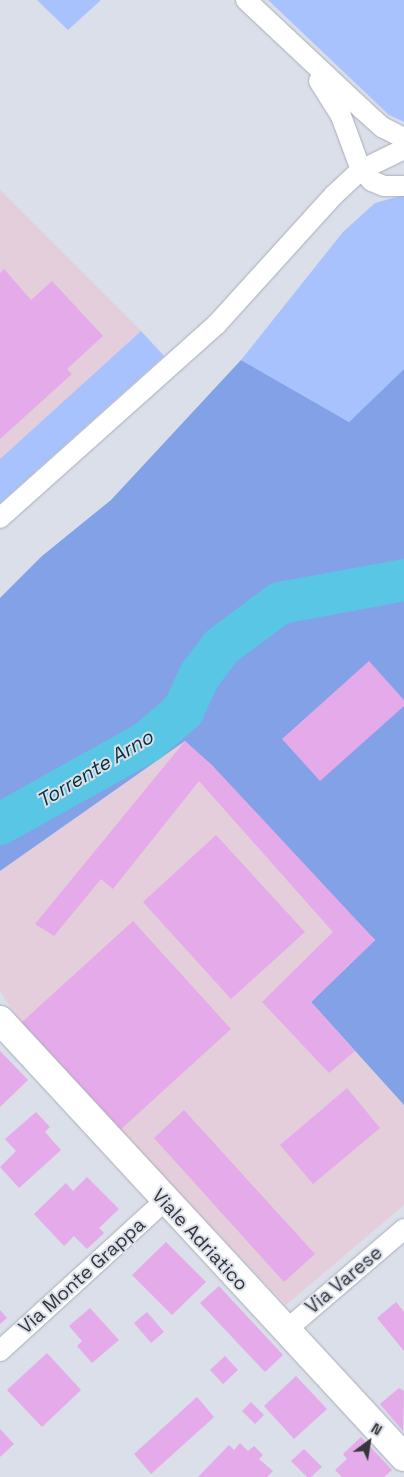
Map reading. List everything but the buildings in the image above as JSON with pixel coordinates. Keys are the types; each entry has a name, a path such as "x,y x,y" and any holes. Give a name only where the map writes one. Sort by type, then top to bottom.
{"street":[{"path":"246,0 303,56 382,127 404,138"},
{"path":"303,56 341,116 362,170 372,181 384,186 404,186"},
{"path":"0,518 216,325 334,195 362,170 404,149"},
{"name":"Viale Adriatico","path":"0,1020 164,1201 404,1456"},
{"name":"Via Monte Grappa","path":"0,1351 164,1201"},
{"name":"Via Varese","path":"285,1331 404,1229"}],"shaded area":[{"path":"37,0 101,0 68,30"},
{"path":"268,0 404,0 404,122 389,115"},
{"path":"0,190 141,331 0,459"},
{"path":"404,195 404,369 349,422 241,360 343,232 375,203"},
{"path":"141,331 164,356 0,503 0,459"},
{"path":"241,360 349,422 404,369 404,1105 311,1002 375,940 185,741 0,871 0,598 42,556 111,500"},
{"path":"185,741 212,765 375,940 311,1002 404,1105 404,1205 286,1305 119,1131 21,1023 0,991 0,871"}],"waterway":[{"name":"Torrente Arno","path":"0,824 147,742 183,711 200,675 222,646 280,603 404,580"}]}
